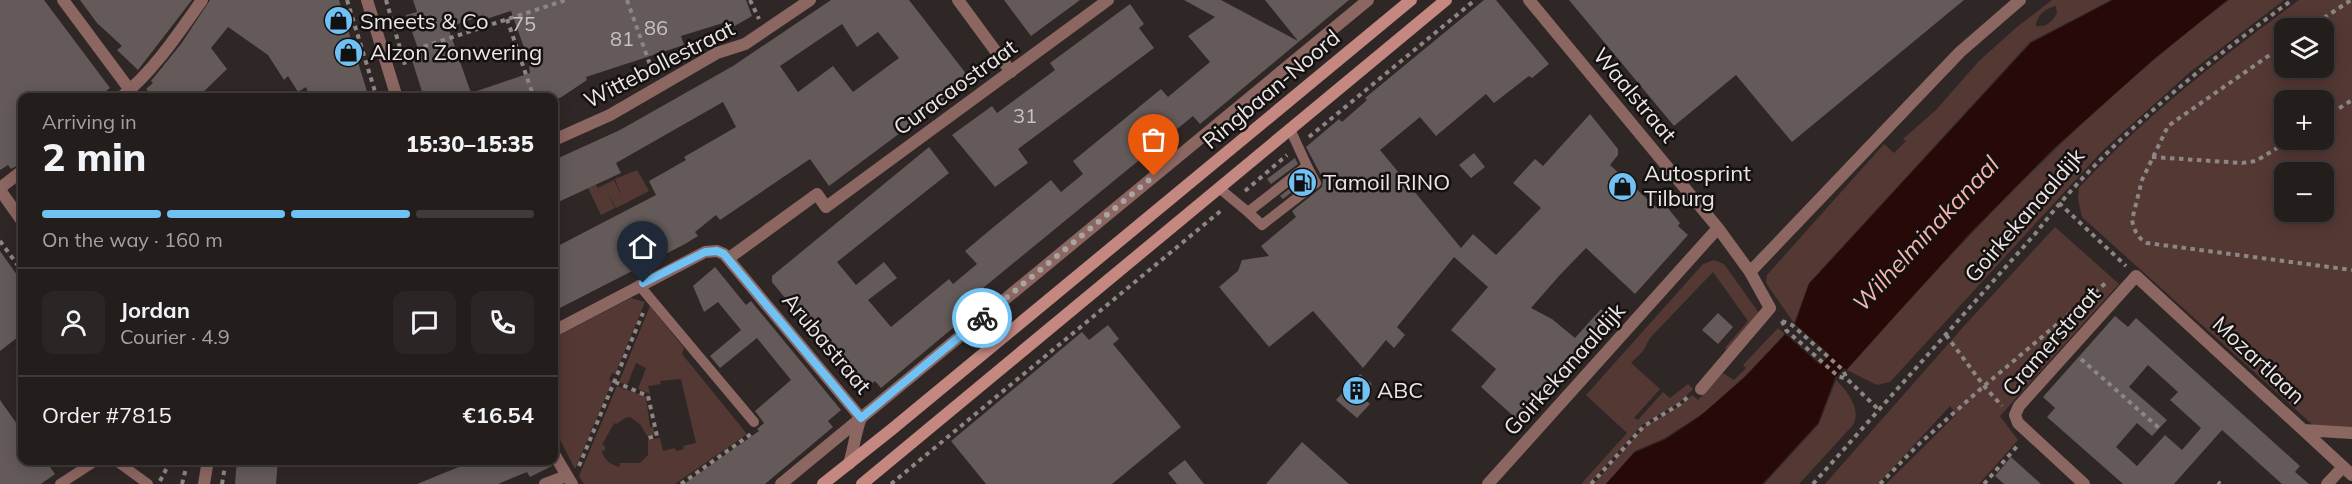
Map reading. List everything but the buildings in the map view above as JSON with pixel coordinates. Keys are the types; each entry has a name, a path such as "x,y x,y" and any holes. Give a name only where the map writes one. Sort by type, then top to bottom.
{"main road":[{"name":"Ringbaan-Noord","path":"823,484 1411,0"},
{"name":"Ringbaan-Noord","path":"862,484 1446,0"}],"street":[{"path":"63,0 128,93"},
{"path":"131,93 202,0"},
{"path":"367,0 396,93"},
{"name":"Wittebollestraat","path":"558,138 610,115 717,53 745,44 810,0"},
{"path":"958,0 1011,72"},
{"name":"Curacaostraat","path":"729,258 817,194 826,207 1108,0"},
{"name":"Ringbaan-Noord","path":"781,484 1368,0"},
{"name":"Waalstraat","path":"1529,0 1718,228 1750,273 1770,308 1701,388"},
{"path":"1750,273 1960,52 2020,0"},
{"path":"18,174 0,189 18,215"},
{"name":"Goirkekanaaldijk","path":"1488,484 1718,228"},
{"path":"558,329 705,252 717,251 729,258"},
{"name":"Arubastraat","path":"729,258 861,418 855,432 855,446 849,464"},
{"name":"Cramerstraat","path":"2084,484 2018,423 2015,415 2019,406 2136,276"},
{"name":"Mozartlaan","path":"2136,276 2348,471"},
{"path":"2304,430 2352,433"},
{"path":"545,484 570,481 558,460"},
{"path":"204,484 207,465"},
{"path":"2327,484 2348,471"}],"lane":[{"path":"1219,188 1262,225 1316,183 1290,129"},
{"path":"1248,212 1307,166"},
{"path":"639,285 754,422"},
{"path":"60,484 90,465"},
{"path":"122,465 148,484"}],"path":[{"path":"347,0 376,93"},
{"path":"386,0 408,76"},
{"path":"368,65 566,0"},
{"path":"627,0 658,88"},
{"path":"891,484 1475,0"},
{"name":"Goirkekanaaldijk","path":"1813,484 2035,234 2059,203 2116,144 2162,102 2248,32 2292,0"},
{"path":"2324,18 2351,0"},
{"path":"507,19 532,93"},
{"path":"2274,52 2168,126 2139,190 2132,220 2142,241 2178,248 2352,270"},
{"path":"2334,112 2352,100"},
{"path":"2152,157 2242,163 2256,161 2274,150"},
{"path":"2059,203 2136,276"},
{"path":"0,241 18,266"},
{"path":"2118,273 2125,265"},
{"path":"1880,484 1917,446 1984,386 2110,280"},
{"path":"570,481 651,299"},
{"path":"1847,380 1843,370 1791,325 1782,321 1786,330 1838,376 1847,380 1878,409"},
{"path":"1946,335 1984,386 2015,415"},
{"path":"2070,350 2159,428"},
{"path":"615,382 648,396 657,436 648,438"},
{"path":"1591,484 1644,426 1701,388"},
{"path":"681,484 751,435 754,422"},
{"path":"1984,484 2029,434"},
{"path":"158,484 168,465"},
{"path":"182,484 187,465"},
{"path":"222,484 225,465"}],"shaded area":[{"path":"2052,0 2111,0 2030,42 1809,283 1794,323 1766,283 1767,275 1884,144 1894,153 1906,141 1903,139 1936,110 1979,61","holes":["2056,6 2057,13 2049,23 2036,26 2038,19 2045,11"]},
{"path":"2229,0 2284,0 2190,72 2103,150 1890,382 1877,385 1847,370 1936,271 2029,175 2126,84"},
{"path":"2299,0 2352,0 2352,431 2338,439 2329,433 2324,435 2082,217 2078,199 2079,188 2130,136 2184,88 2274,19 2274,78 2334,78 2334,18 2276,18"},
{"path":"637,170 649,191 616,208 606,190 615,208 601,215 588,188 596,185 598,188 614,180 622,197 615,179"},
{"path":"2055,227 2119,284 2000,416 2018,440 1979,484 1886,484 1957,414 1950,406 1878,484 1825,484 1964,326"},
{"path":"1714,260 1724,264 1759,313 1728,351 1725,348 1748,321 1713,272 1650,338 1643,351 1631,363 1660,389 1634,418 1638,420 1663,392 1670,398 1688,384 1693,389 1680,402 1642,425 1589,484 1581,484 1627,433 1586,395 1703,264"},
{"path":"631,298 645,302 615,374 612,373 609,380 612,382 575,469 558,436 558,336"},
{"path":"650,306 684,348 682,354 747,434 675,484 584,484 579,476 617,386 646,397 650,427 653,427 655,435 647,436 640,424 630,417 614,423 602,445 605,446 603,454 610,463 619,467 620,463 640,463 648,455 648,440 660,438 663,451 675,448 676,451 684,449 683,446 696,443 681,379 660,381 661,384 648,386 650,394 638,389 646,368 636,363 627,385 619,382"},
{"path":"1778,328 1784,333 1783,336 1744,377 1705,412 1665,438 1635,451 1606,484 1594,484 1645,426 1681,405 1692,395 1698,400 1723,373 1734,380 1746,368 1743,365"},
{"path":"1836,380 1852,401 1856,413 1853,425 1799,484 1764,484 1819,424"}],"water":[{"name":"Wilhelminakanaal","path":"2113,0 2227,0 2155,58 2053,149 1969,234 1846,370 1844,368 1835,378 1818,423 1762,484 1606,484 1634,453 1666,439 1699,417 1744,378 1795,324 1809,284 2031,43"}],"pier":[{"path":"1794,323 1830,355 1820,365 1784,333"}],"way so far":[{"path":"982,318 1154,176"}],"place":[{"name":"Smeets & Co","path":"339,21"},
{"name":"Alzon Zonwering","path":"349,52"},
{"name":"Tamoil RINO","path":"1302,182"},
{"name":"Autosprint Tilburg","path":"1623,186"},
{"name":"ABC","path":"1356,390"}],"route":[{"path":"643,283 705,252 717,251 724,254 861,418 982,318"}]}
